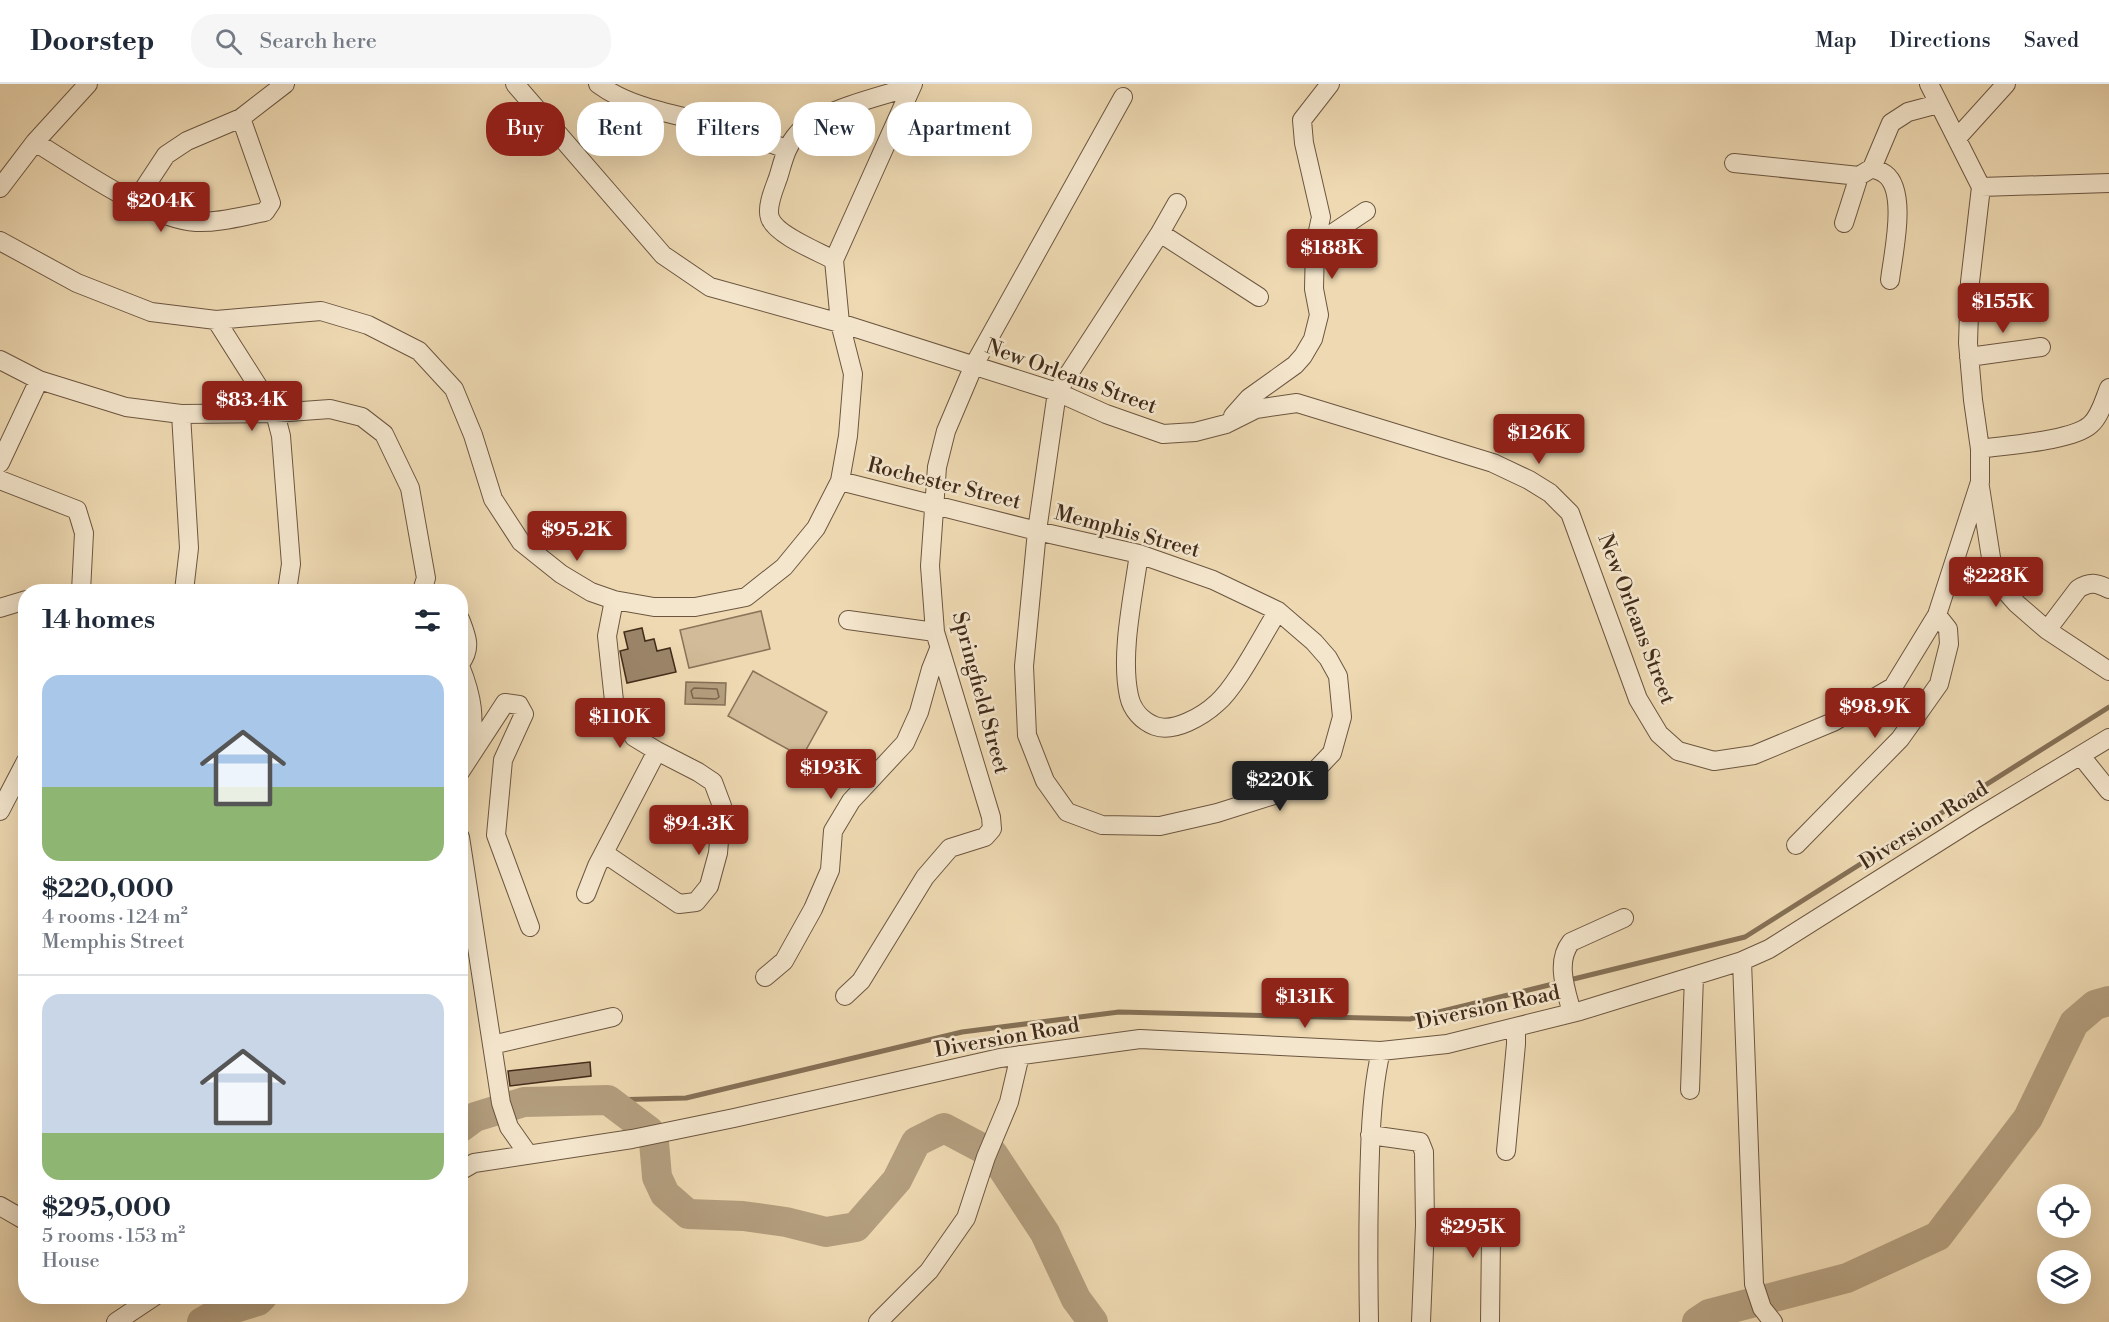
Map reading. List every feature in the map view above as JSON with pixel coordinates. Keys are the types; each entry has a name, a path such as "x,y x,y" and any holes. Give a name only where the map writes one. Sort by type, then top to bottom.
{"street":[{"path":"0,188 35,142 88,84"},
{"path":"135,202 166,155 187,141 241,118 285,84"},
{"name":"New Orleans Street","path":"515,84 663,255 711,287 840,323 974,365 1057,392 1106,414 1163,434 1195,432 1226,424 1256,409 1297,403 1493,463 1529,480 1550,493 1570,513 1638,699 1659,734 1678,751 1714,761 1754,754 1833,722 1893,687 1936,615 1980,482 1980,449 1969,357 1970,282 1981,187"},
{"path":"598,84 611,93 651,109 716,125 787,149"},
{"path":"1226,424 1249,398 1295,365 1313,339 1319,315 1314,289 1315,245 1321,217 1304,143 1302,120 1330,84"},
{"path":"1929,84 1958,137 1981,187 2109,183"},
{"path":"1958,137 2006,84"},
{"path":"834,260 784,234 776,228 769,217 769,206 787,149 798,132 815,120 912,86"},
{"path":"0,241 77,283 151,312 216,320 321,311 368,326 419,351 454,389 473,435 493,499 521,542 561,574 591,592 614,600 654,607 695,607 746,597 784,567 816,528 840,480 848,436 853,374 840,323 834,260 912,86"},
{"name":"Springfield Street","path":"844,996 861,981 925,877 950,848 985,837 992,829 991,816 937,640 930,566 937,467 946,431 974,365 1123,97"},
{"path":"1844,223 1865,172 1891,123 1908,112 1938,104"},
{"path":"35,142 135,202 168,217 196,222 221,221 265,212 269,208 270,196 241,118"},
{"path":"1734,163 1886,174 1893,184 1898,199 1890,280"},
{"name":"Memphis Street","path":"1037,531 1139,555 1213,580 1278,611 1314,642 1328,658 1338,676 1342,717 1332,753 1313,773 1274,795 1217,813 1160,826 1102,825 1066,812 1045,781 1027,735 1024,666 1037,531 1057,392 1177,203"},
{"path":"1315,245 1366,211"},
{"path":"1160,233 1259,297"},
{"path":"216,320 275,413 281,436 291,564 288,584"},
{"path":"1969,357 2042,347"},
{"path":"0,360 39,380 126,407 181,414 330,410 362,417 384,434 410,488 429,584"},
{"path":"0,463 39,380"},
{"path":"1980,449 2076,434 2091,425 2101,410 2109,388"},
{"path":"181,414 189,548 185,584"},
{"path":"0,480 77,510 84,533 81,584"},
{"name":"Rochester Street","path":"840,480 1037,531"},
{"path":"1980,482 1992,564 2001,586 2017,604 2047,630 2109,671"},
{"path":"1139,555 1127,635 1129,697 1136,712 1153,725 1172,728 1218,703 1278,611"},
{"path":"2047,630 2078,589 2095,583 2109,589"},
{"path":"604,853 680,904 696,902 709,886 718,853 722,806 713,782 634,737 615,710 607,636 614,600"},
{"path":"0,608 18,602"},
{"path":"1796,845 1900,739 1939,684 1949,644 1948,629 1936,615"},
{"path":"765,977 784,962 813,909 830,870 833,831 851,801 904,743 919,712 931,669 937,640 848,620"},
{"path":"468,687 474,723 468,751"},
{"path":"468,760 505,703 519,705 524,714 503,760 496,835 530,927"},
{"name":"Diversion Road","path":"468,1167 528,1154 632,1138 734,1118 1000,1058 1140,1039 1381,1051 1448,1044 1516,1026 1570,1004 1694,976 1742,961 1769,949 1975,819 2081,756 2106,746"},
{"path":"586,894 604,853 657,751"},
{"path":"2081,756 2109,791"},
{"path":"0,811 18,776"},
{"path":"468,889 501,1104 509,1127 528,1154"},
{"path":"1570,1004 1563,977 1563,957 1571,942 1624,918"},
{"path":"1742,961 1754,1284 1768,1315"},
{"path":"1690,1090 1694,976"},
{"path":"492,1045 613,1017"},
{"path":"1506,1151 1516,1026"},
{"path":"1369,1322 1367,1217 1370,1135 1372,1102 1381,1051"},
{"path":"878,1322 929,1271 966,1218 988,1151 1009,1102 1020,1055"},
{"path":"1370,1135 1420,1142 1424,1152 1425,1225 1421,1322"},
{"path":"0,1206 18,1216"},
{"path":"1425,1225 1484,1228 1489,1231 1491,1237 1490,1322"},
{"path":"116,1322 129,1304"}],"shaded area":[{"path":"761,611 770,649 689,668 680,630"},
{"path":"753,671 827,712 802,757 728,716"}],"water":[{"path":"686,682 726,683 725,705 685,704"}],"building":[{"path":"642,628 645,641 654,639 657,651 670,648 676,672 627,683 620,651 628,649 624,632"},
{"path":"590,1062 591,1076 510,1086 508,1071"}],"waterway":[{"path":"608,1100 686,1098 962,1032 1119,1012 1410,1019 1745,937 2109,707"},
{"path":"1697,1322 1709,1314 1847,1278 1938,1236 2028,1118 2074,1023 2095,1005 2109,1001"},
{"path":"468,1122 475,1117 524,1102 608,1100 649,1131"},
{"path":"654,1142 657,1177 665,1194 688,1214 743,1216 786,1222 826,1232 856,1227 897,1180 916,1142 944,1128 993,1154 1045,1233 1076,1299 1093,1322"},
{"path":"202,1322 218,1313 248,1304"}]}
